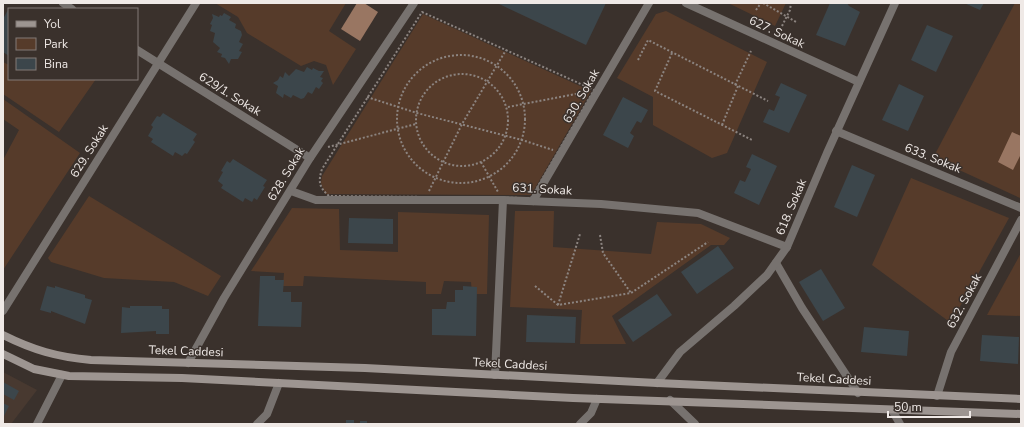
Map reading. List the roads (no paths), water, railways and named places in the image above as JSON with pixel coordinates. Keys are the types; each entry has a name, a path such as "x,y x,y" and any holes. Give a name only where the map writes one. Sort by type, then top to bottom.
{"main road":[{"name":"Tekel Caddesi","path":"3,335 37,351 66,358 365,368 858,393 1021,399"},
{"path":"3,354 34,369 62,375 279,383 597,399 670,400 1021,414"}],"street":[{"name":"629. Sokak","path":"3,311 196,3"},
{"name":"628. Sokak","path":"188,363 224,298 316,148 414,3"},
{"name":"630. Sokak","path":"533,201 597,89 649,3"},
{"name":"627. Sokak","path":"686,3 859,82"},
{"name":"618. Sokak","path":"657,383 680,352 734,306 776,263 787,247 836,131 895,3"},
{"name":"629/1. Sokak","path":"138,51 310,158"},
{"name":"633. Sokak","path":"836,131 1021,208"},
{"name":"631. Sokak","path":"291,191 316,200 502,198 601,204 698,213 787,247"},
{"path":"495,375 502,198"},
{"name":"632. Sokak","path":"937,396 951,352 1021,220"},
{"path":"776,263 802,308 858,393"},
{"path":"37,424 62,375"},
{"path":"257,424 267,414 279,383"},
{"path":"580,424 591,413 597,399"},
{"path":"670,400 695,424"},
{"path":"892,410 900,424"}]}
